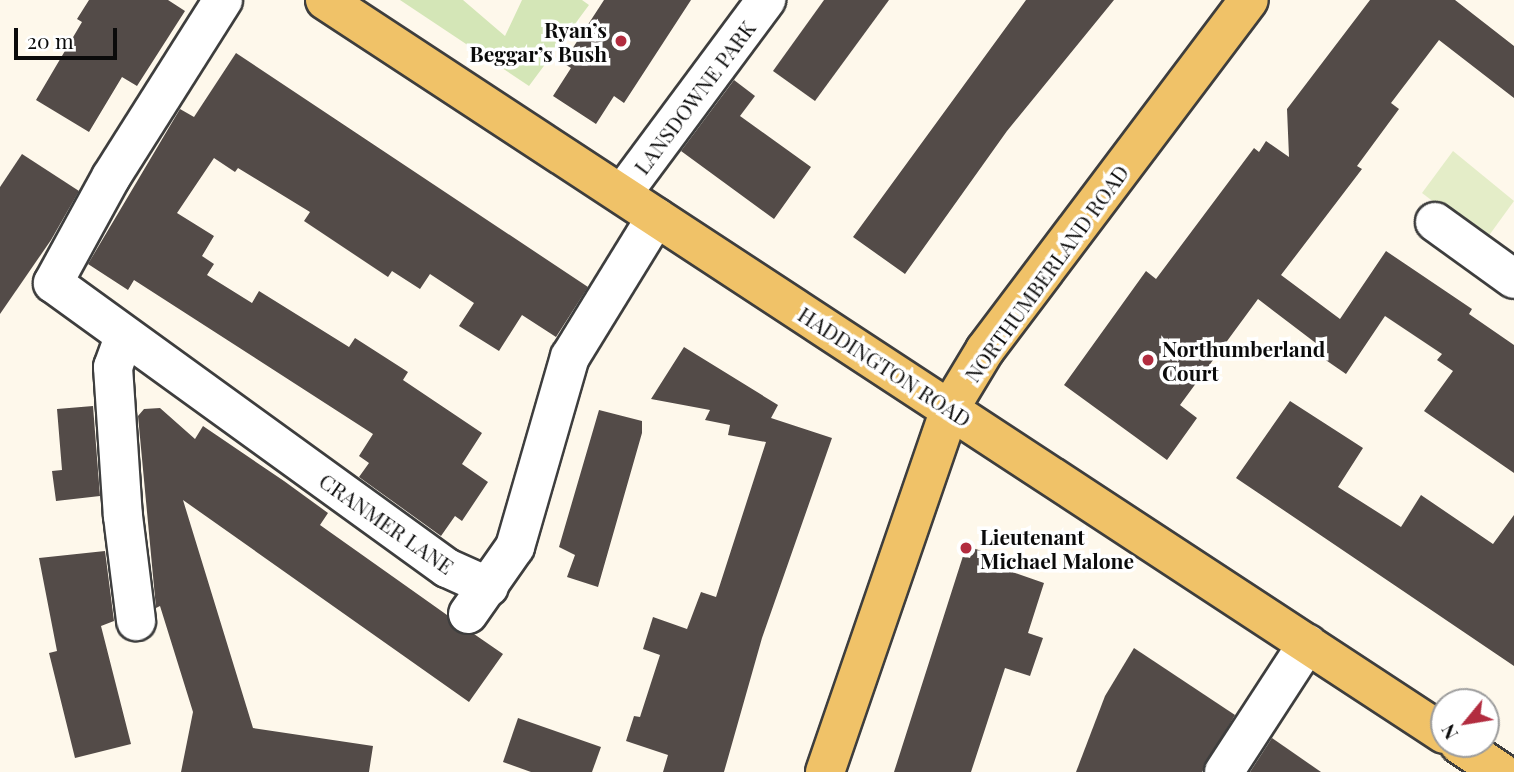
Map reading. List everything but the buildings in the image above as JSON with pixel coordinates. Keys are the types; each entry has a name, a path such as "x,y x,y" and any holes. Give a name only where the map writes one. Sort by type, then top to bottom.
{"main road":[{"name":"HADDINGTON ROAD","path":"325,0 1430,725"},
{"name":"NORTHUMBERLAND ROAD","path":"825,772 950,408 985,351 1249,0"},
{"path":"1480,758 1501,772"}],"street":[{"name":"CRANMER LANE","path":"223,0 111,177 53,283 124,337 447,568 479,601 515,547 569,357 656,217"},
{"name":"LANSDOWNE PARK","path":"622,194 766,0"},
{"path":"1435,222 1514,279"},
{"path":"124,337 113,367 123,516 136,621"},
{"path":"1224,772 1307,644"}],"green space":[{"path":"400,0 463,0 505,36 522,0 582,0 589,5 529,86"},
{"path":"1453,151 1514,201 1485,241 1422,193"}],"place":[{"name":"Ryan’s Beggar’s Bush","path":"621,41"},
{"name":"Northumberland Court","path":"1148,360"},
{"name":"Lieutenant Michael Malone","path":"966,548"}]}
